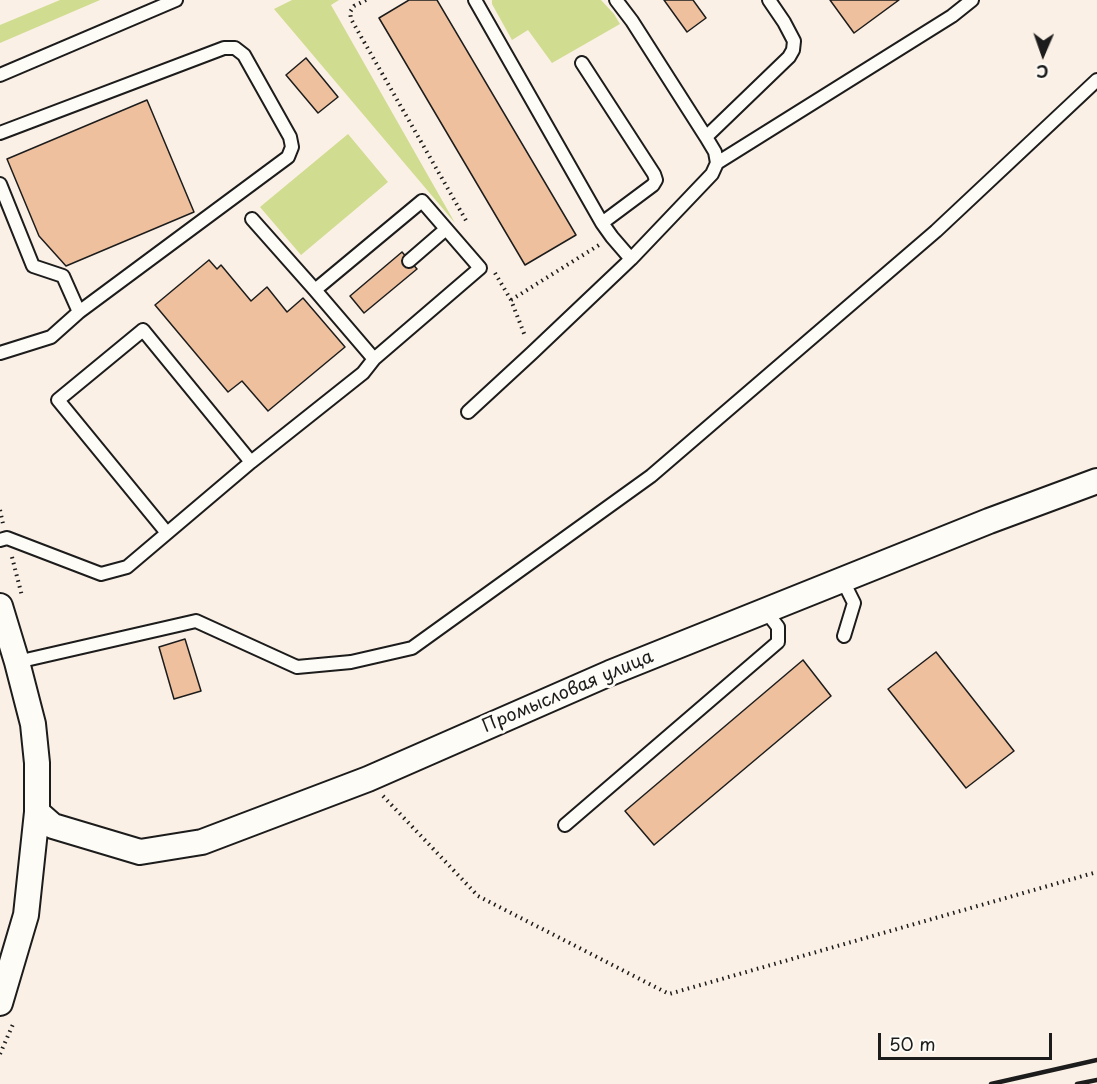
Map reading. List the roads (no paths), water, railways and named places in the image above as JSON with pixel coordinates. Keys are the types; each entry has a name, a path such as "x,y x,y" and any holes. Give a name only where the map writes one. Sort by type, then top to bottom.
{"street":[{"name":"Промысловая улица","path":"38,812 52,826 140,852 202,842 368,779 600,677 765,610 989,521 1097,481"},
{"path":"0,606 33,724 38,812 26,915 0,1003"}],"lane":[{"path":"0,75 176,0"},
{"path":"475,0 602,223 631,259"},
{"path":"616,0 706,136 717,163"},
{"path":"706,136 789,57 793,50 794,41 769,0"},
{"path":"468,412 631,259 712,174 717,163 952,16 972,0"},
{"path":"0,133 224,48 235,48 244,55 290,137 292,147 288,157 79,312 51,337 0,353"},
{"path":"582,63 656,180 653,185 602,223"},
{"path":"17,662 196,621 297,667 351,662 412,648 651,476 936,231 1097,80"},
{"path":"0,184 33,266 63,276 79,312"},
{"path":"0,540 7,538 101,574 127,567 251,462 363,373 374,359 480,268 422,201 315,290"},
{"path":"252,219 374,359"},
{"path":"409,261 446,229"},
{"path":"167,533 58,399 143,330 251,462"},
{"path":"842,579 854,603 844,636"},
{"path":"565,825 778,642 778,627 765,610"}],"railway":[{"path":"991,1084 1097,1060"},
{"path":"1077,1084 1097,1080"}]}
